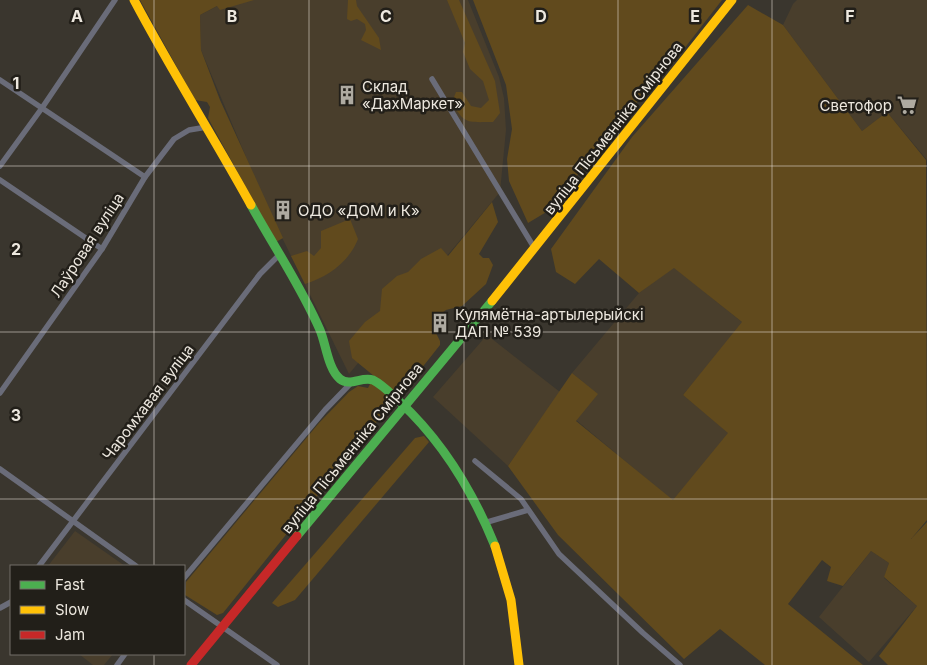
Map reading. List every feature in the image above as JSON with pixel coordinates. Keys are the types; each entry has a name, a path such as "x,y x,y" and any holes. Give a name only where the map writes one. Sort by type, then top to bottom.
{"main road":[{"path":"134,0 165,59 279,255 302,290 321,332 335,373 341,380 352,382 367,377 375,381 404,404 438,442 484,523 506,577 515,621 518,665"},
{"name":"вуліца Пісьменніка Смірнова","path":"191,665 404,404 535,249 732,0"}],"street":[{"path":"0,166 115,0"},
{"path":"0,80 145,177"},
{"path":"432,80 535,249"},
{"name":"Лаўровая вуліца","path":"0,393 102,249 145,177 174,139 189,130 206,127"},
{"path":"0,180 102,249"},
{"name":"Чаромхавая вуліца","path":"40,565 254,282 279,255"},
{"path":"185,577 325,410 352,382"},
{"path":"475,461 521,499 559,554 680,665"},
{"path":"0,469 135,565"},
{"path":"484,523 528,510"},
{"path":"185,601 277,665"}],"shaded area":[{"path":"140,0 254,0 220,10 217,6 200,15 201,50 220,100 283,238 276,242 208,118 210,107 207,102 195,100"},
{"path":"229,0 468,0 499,77 504,98 506,130 500,192 349,374 267,207 201,50 200,15"},
{"path":"348,0 356,0 357,6 379,38 381,50 361,40 366,30 365,24 357,19 351,21 347,19"},
{"path":"447,0 459,0 495,81 500,113 493,122 468,121 460,115 452,102 456,92 462,92 471,106 481,108 489,100 483,81 470,69 463,52 465,43"},
{"path":"473,0 722,0 673,63 662,72 548,211 528,223 509,181 507,159 512,129 506,85"},
{"path":"797,0 927,0 927,160 887,112 862,131 783,25 793,4"},
{"path":"748,5 783,25 862,131 887,112 926,160 927,520 911,539 927,522 927,665 888,665 879,656 917,606 884,577 889,563 871,551 843,586 827,581 831,567 822,560 788,604 863,665 765,665 720,629 684,659 558,535 508,466 572,373 598,394 576,421 673,500 728,433 683,395 742,322 674,268 639,293 599,259 575,284 556,272 551,249 632,137"},
{"path":"492,202 498,222 479,254 483,258 489,258 493,265 486,284 462,306 446,310 435,318 435,331 440,345 421,369 413,369 388,398 388,408 223,613 217,615 185,595 186,582 319,423 349,392 358,386 368,388 374,376 352,358 349,341 365,322 380,311 382,289 397,276 408,272 421,259 441,248 448,256"},
{"path":"350,219 358,239 349,255 330,273 305,284 291,256 307,251 314,256 321,248 321,231"},
{"path":"674,267 743,323 683,395 729,433 673,501 576,420 597,394 572,373 639,293"},
{"path":"487,335 560,392 508,466 433,397"},
{"path":"424,436 429,442 295,600 278,607 272,603 415,438"},
{"path":"75,531 124,565 49,565"},
{"path":"871,551 889,563 884,578 917,606 869,662 819,617"},
{"path":"80,655 112,655 104,665 93,665"}],"traffic: fast":[{"path":"251,205 313,314 336,375 348,382 365,379 373,380 387,390 415,417 443,450 455,468 477,506 495,546"},
{"path":"297,536 492,301"}],"traffic: slow":[{"path":"134,0 251,205"},
{"path":"492,301 732,0"},
{"path":"495,546 511,600 519,665"}],"traffic: jam":[{"path":"191,665 297,536"}],"place":[{"name":"Склад «ДахМаркет»","path":"347,95"},
{"name":"Светофор","path":"907,105"},
{"name":"ОДО «ДОМ и К»","path":"283,210"},
{"name":"Кулямётна-артылерыйскі ДАП № 539","path":"440,323"}]}
